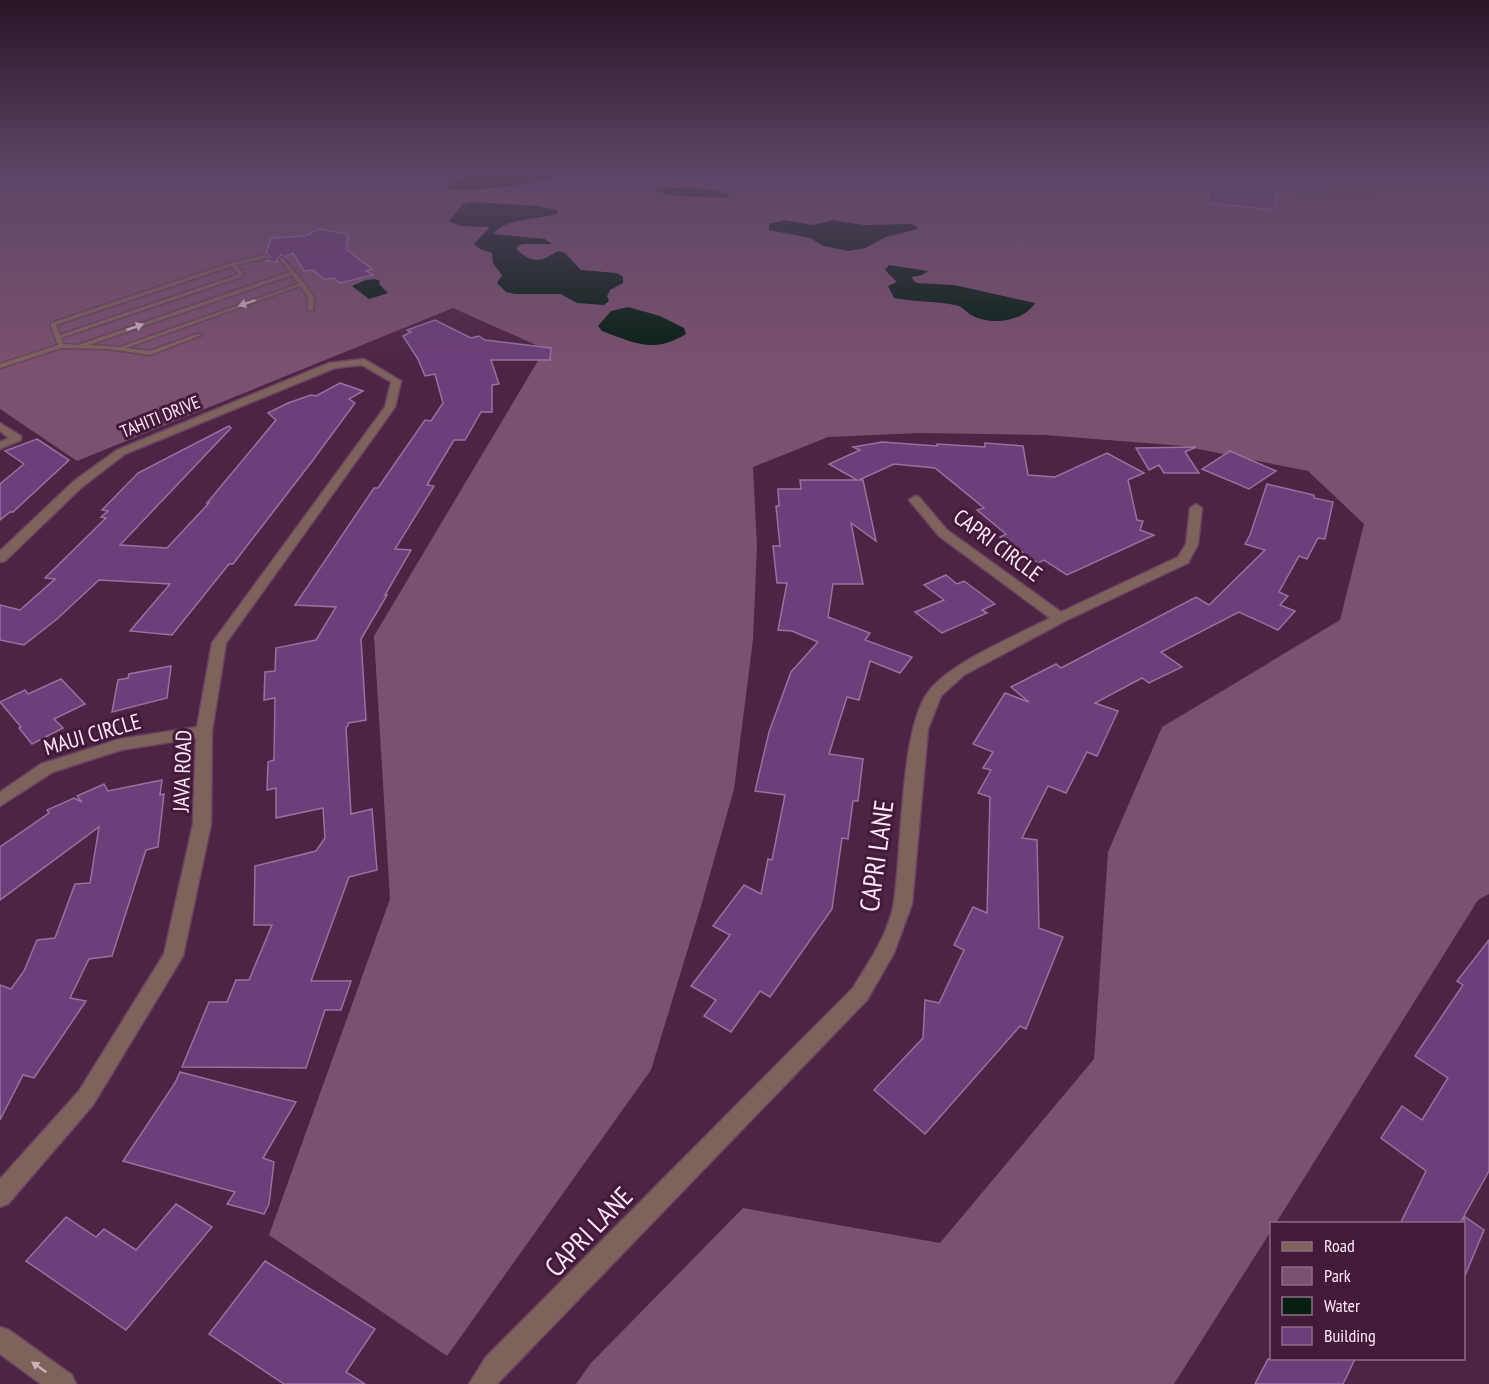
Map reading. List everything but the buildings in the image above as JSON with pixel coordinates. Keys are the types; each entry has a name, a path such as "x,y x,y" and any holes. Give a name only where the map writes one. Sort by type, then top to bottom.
{"street":[{"name":"TAHITI DRIVE","path":"0,558 78,484 121,452 333,365 364,362"},
{"name":"JAVA ROAD","path":"0,1196 86,1098 173,956 202,824 204,730 219,644 390,407 396,381 364,362"},
{"path":"0,426 17,438 0,446"},
{"name":"CAPRI CIRCLE","path":"915,500 943,533 1060,618"},
{"name":"CAPRI LANE","path":"482,1384 495,1366 860,993 885,953 903,904 920,729 935,694 959,672 1060,618 1183,560 1192,544 1196,508"},
{"name":"MAUI CIRCLE","path":"0,800 47,768 120,745 204,730"},
{"path":"0,1339 63,1384"}],"lane":[{"path":"61,346 53,324 233,264 265,258"},
{"path":"282,259 312,297 311,310"},
{"path":"58,337 239,276 241,274 233,264"},
{"path":"80,346 293,273"},
{"path":"118,349 302,284"},
{"path":"0,366 61,346 150,353 199,335"}],"green space":[{"path":"0,237 1489,237 1489,894 1478,900 1277,1222 1270,1222 1270,1233 1174,1384 576,1384 591,1363 743,1208 940,1243 1094,1059 1108,852 1162,727 1340,620 1364,524 1308,471 1183,446 1045,435 920,433 828,437 753,467 757,546 753,640 734,789 651,1070 447,1356 269,1235 390,899 374,636 545,349 453,308 77,461 0,409"}],"water":[{"path":"481,237 545,239 552,244 522,244 517,247 517,250 533,260 542,259 558,251 565,253 581,270 617,273 623,277 623,283 610,290 607,296 609,301 604,305 577,303 561,294 506,292 497,283 502,275 493,263 492,253 474,244"},
{"path":"803,237 888,237 865,248 848,251 824,246"},
{"path":"889,265 928,271 912,277 917,283 954,285 1035,303 1015,318 997,321 971,315 955,305 894,298 888,286 897,282 885,270"},
{"path":"366,280 380,281 379,284 388,293 369,299 352,286"},
{"path":"628,307 660,316 684,328 686,334 664,344 654,345 624,339 602,331 598,326 611,311"}]}
